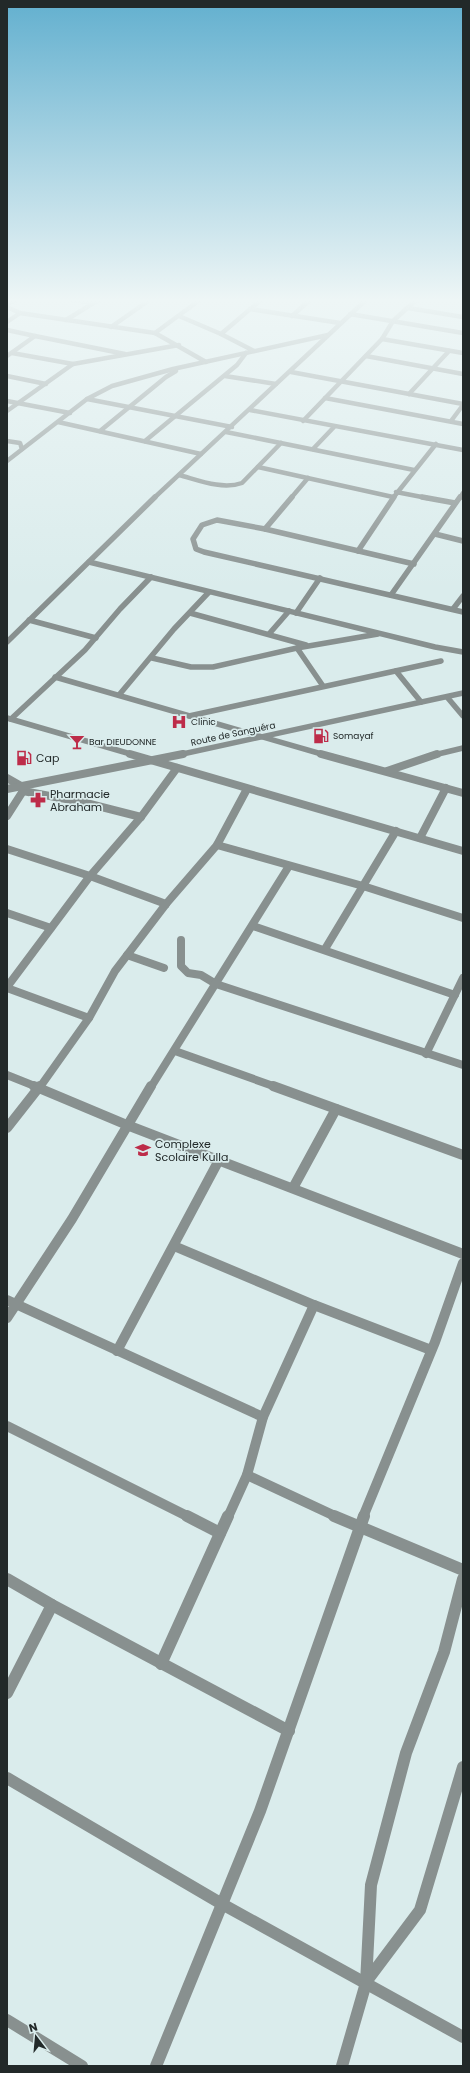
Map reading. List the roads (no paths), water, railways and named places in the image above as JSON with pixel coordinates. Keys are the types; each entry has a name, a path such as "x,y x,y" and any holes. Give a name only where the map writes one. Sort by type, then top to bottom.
{"street":[{"path":"7,412 29,396"},
{"path":"7,461 34,439 95,396"},
{"path":"100,431 144,396"},
{"path":"145,441 201,396"},
{"path":"7,642 179,475 264,396"},
{"path":"303,421 327,396"},
{"path":"418,396 463,405 451,421"},
{"path":"325,398 463,424"},
{"path":"87,400 232,427"},
{"path":"7,401 70,413"},
{"path":"250,410 334,427 463,450"},
{"path":"58,422 201,454"},
{"path":"313,449 334,427"},
{"path":"226,432 414,470"},
{"path":"7,441 20,443 34,439"},
{"path":"20,443 22,449"},
{"path":"179,475 235,486 242,483 281,444"},
{"path":"358,551 392,496 436,444"},
{"path":"258,467 392,496"},
{"path":"266,529 308,478"},
{"path":"396,492 455,503"},
{"path":"391,595 463,493"},
{"path":"414,564 266,529 209,520 201,526 195,534 193,543 196,549 199,550 463,612"},
{"path":"435,534 463,541"},
{"path":"89,562 381,634 463,652"},
{"path":"9,719 75,661 120,609 152,577"},
{"path":"269,634 292,612 320,578"},
{"path":"119,695 152,658 174,629 209,592"},
{"path":"453,609 463,596"},
{"path":"190,613 310,646"},
{"path":"29,620 96,638"},
{"path":"152,658 191,666 206,667 297,648 381,634"},
{"path":"297,648 323,686"},
{"path":"189,716 323,686 441,662"},
{"path":"396,671 421,702"},
{"path":"55,677 260,737 463,793"},
{"name":"Route de Sanguéra","path":"7,789 22,788 463,693"},
{"path":"447,696 463,716"},
{"path":"9,719 463,851"},
{"path":"387,771 440,753 463,748"},
{"path":"89,1018 7,987 90,876 141,817 177,768"},
{"path":"7,778 22,788 141,817"},
{"path":"7,816 22,788"},
{"path":"420,838 446,788"},
{"path":"7,1128 40,1087 89,1018 115,971 166,904 217,845 247,789"},
{"path":"326,949 396,831"},
{"path":"217,845 363,886 463,918"},
{"path":"7,849 90,876 166,904"},
{"path":"7,1318 11,1302 72,1219 127,1125 175,1051 289,866"},
{"path":"7,913 51,928"},
{"path":"253,926 326,949 456,995"},
{"path":"181,940 181,966 183,970 188,973 206,978 216,984 463,1066"},
{"path":"128,955 164,968"},
{"path":"426,1054 463,978"},
{"path":"175,1051 463,1155"},
{"path":"7,1075 40,1087 127,1125 463,1254"},
{"path":"292,1188 336,1109"},
{"path":"117,1351 219,1160"},
{"path":"174,1246 314,1305 431,1350"},
{"path":"156,2066 290,1731 359,1528 431,1350 463,1263"},
{"path":"11,1302 263,1417"},
{"path":"161,1664 247,1475 263,1417 314,1305"},
{"path":"7,1426 220,1533"},
{"path":"247,1475 359,1528 463,1570"},
{"path":"342,2066 366,1983 371,1885 406,1753 444,1652 463,1578"},
{"path":"7,1579 161,1664 290,1731"},
{"path":"7,1693 52,1605"},
{"path":"366,1983 420,1910 463,1767"},
{"path":"7,1778 222,1904 463,2037"},
{"path":"7,2020 82,2066"}],"place":[{"name":"Clinic","path":"179,722"},
{"name":"Somayaf","path":"321,736"},
{"name":"Bar DIEUDONNE","path":"77,742"},
{"name":"Cap","path":"24,758"},
{"name":"Pharmacie Abraham","path":"38,800"},
{"name":"Complexe Scolaire Kulla","path":"143,1150"}]}
